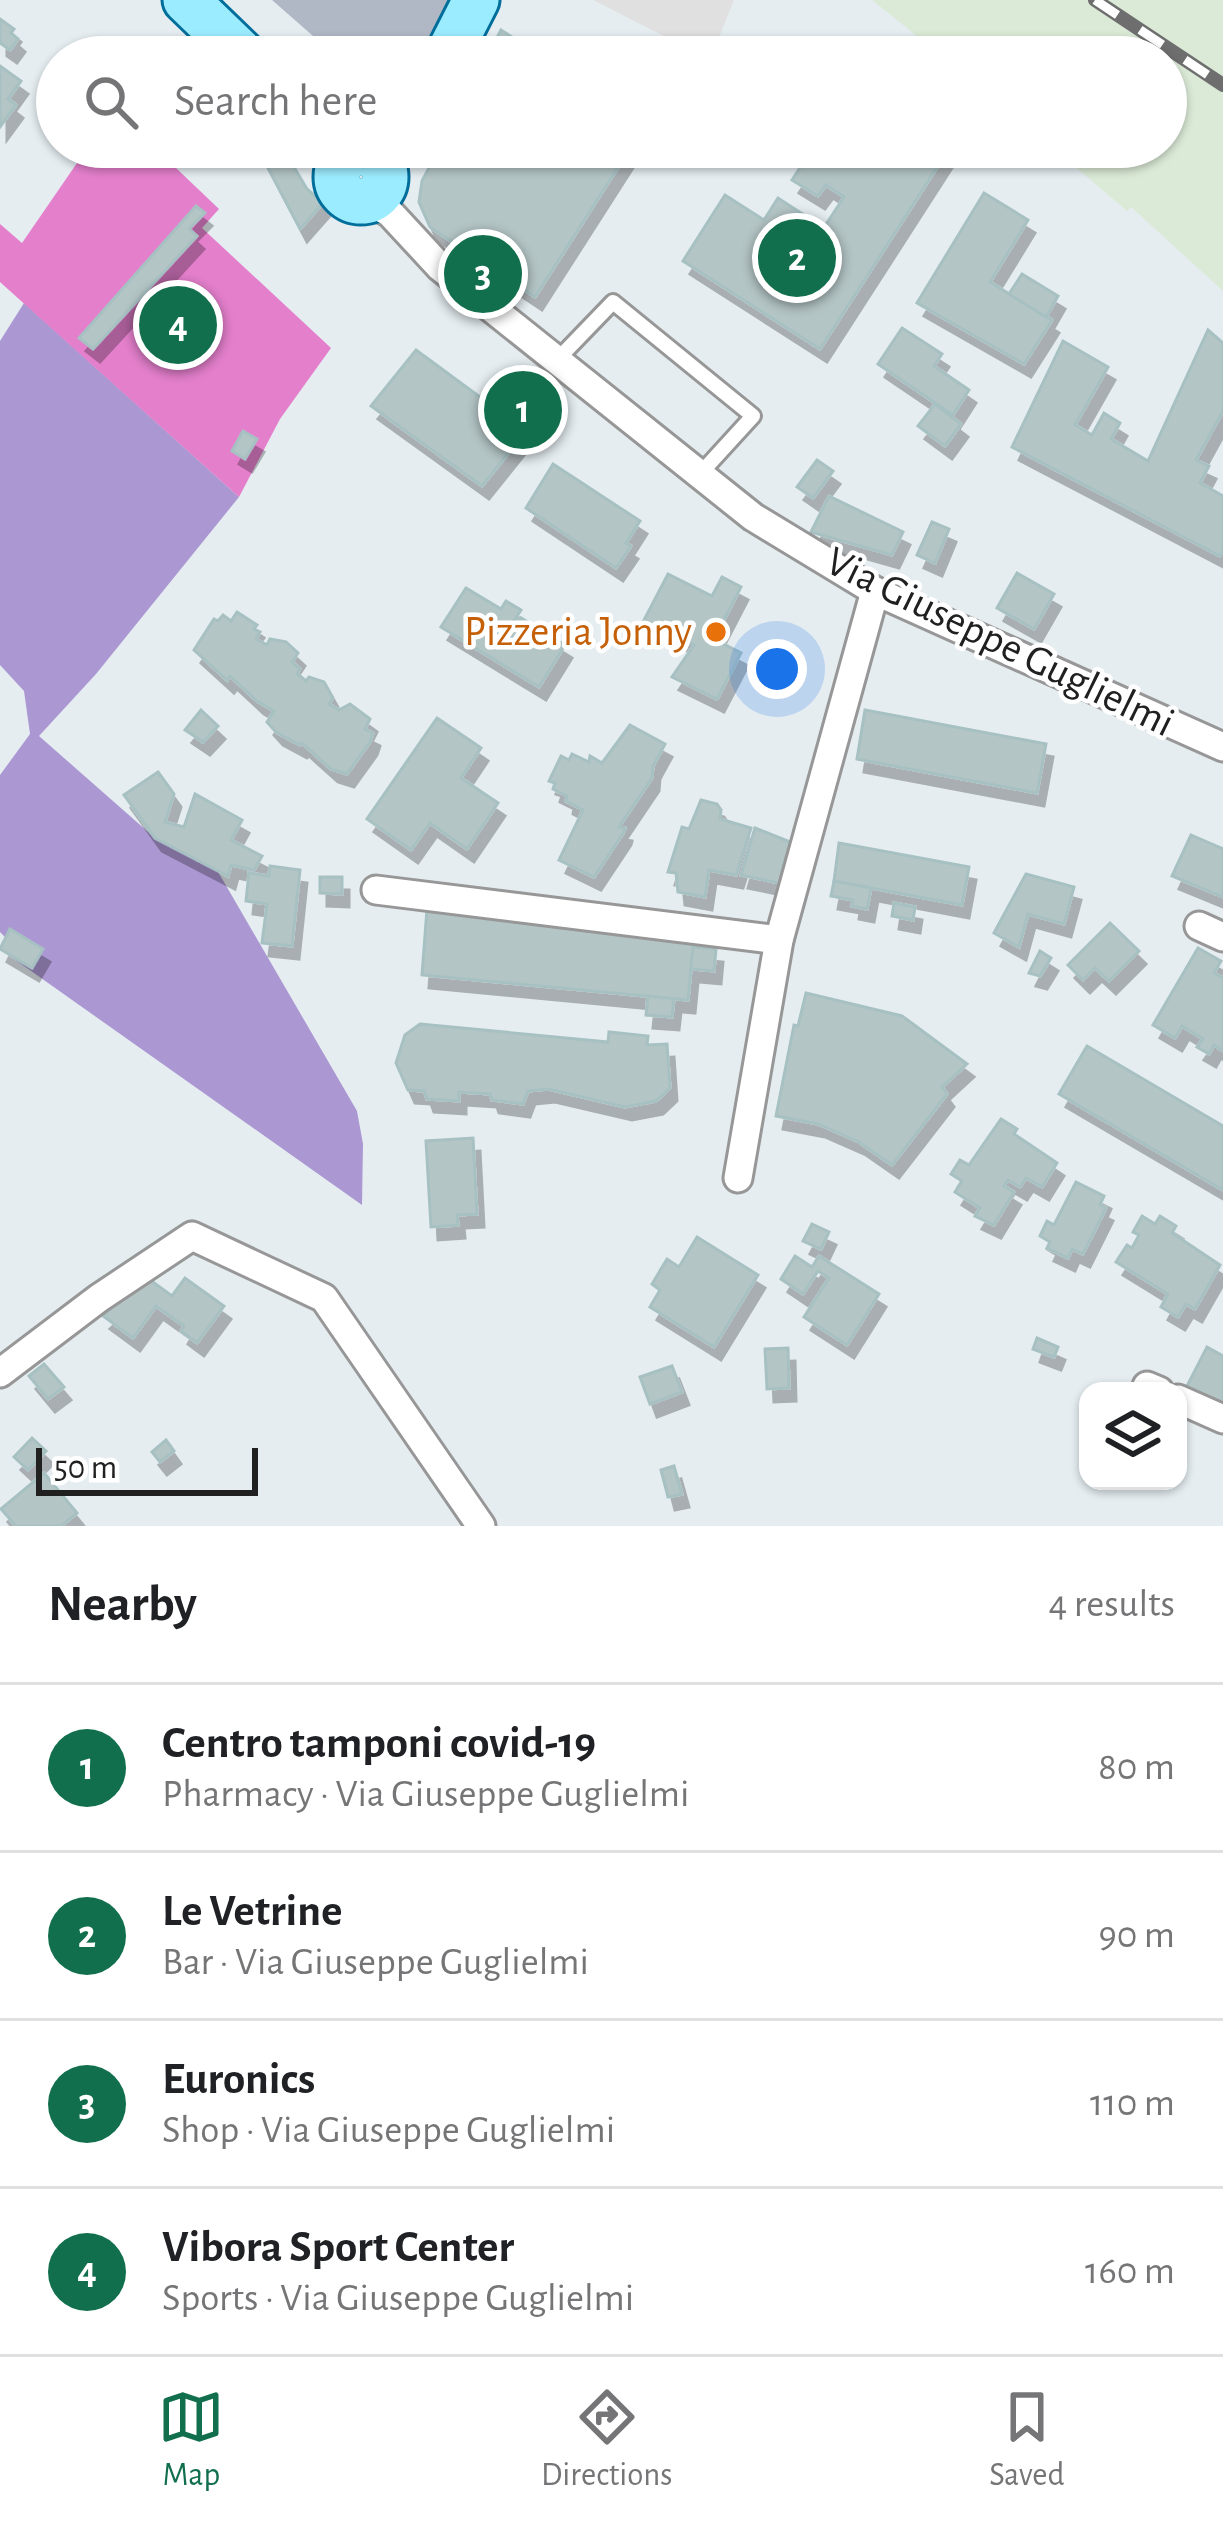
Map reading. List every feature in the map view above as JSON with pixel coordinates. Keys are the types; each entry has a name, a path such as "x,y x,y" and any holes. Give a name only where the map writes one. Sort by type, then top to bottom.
{"main road":[{"path":"186,0 223,36"},
{"path":"458,36 476,0"}],"street":[{"name":"Via Giuseppe Guglielmi","path":"366,168 440,267 753,517 875,590 1223,748"},
{"path":"738,1178 779,940 875,590"},
{"path":"376,890 779,940"},
{"path":"0,1373 192,1236 324,1298 481,1526"},
{"path":"1187,1403 1223,1419"}],"lane":[{"path":"557,360 613,302 753,416 700,474"}],"shaded area":[{"path":"272,0 450,0 433,36 313,36"},
{"path":"593,0 734,0 719,36 664,36"},
{"path":"872,0 1223,0 1223,291 1131,207 1127,211 1077,168 1187,168 1187,36 917,36"},
{"path":"74,168 176,168 219,209 202,228 331,348 280,419 239,497 0,282 0,224 22,243"},
{"path":"24,303 239,497 96,674 39,736 155,838 217,870 357,1111 363,1144 362,1205 0,949 5,937 0,932 0,775 30,734 24,691 0,665 0,341"}],"building":[{"path":"0,19 14,29 11,33 18,39 10,50 0,43"},
{"path":"0,66 21,81 8,99 16,105 0,127"},
{"path":"268,168 294,168 323,203 300,229"},
{"path":"429,168 618,168 535,297 430,227 419,202"},
{"path":"800,168 937,168 820,349 683,261 725,195 764,220 778,198 807,217 800,227 817,238 844,197 826,185 818,196 792,180"},
{"path":"984,193 1028,220 990,282 1052,320 1024,364 917,303"},
{"path":"196,206 205,213 189,229 197,236 93,349 79,338"},
{"path":"1022,274 1058,296 1046,317 1009,294"},
{"path":"902,328 942,354 934,366 969,390 953,415 878,364"},
{"path":"1208,330 1223,343 1223,411 1196,460 1209,466 1200,483 1223,496 1220,556 1012,447 1063,341 1108,367 1075,425 1092,435 1104,413 1120,423 1111,439 1148,461"},
{"path":"416,350 526,431 482,486 371,406"},
{"path":"935,404 961,424 945,446 918,426"},
{"path":"243,431 257,439 245,459 232,451"},
{"path":"817,460 833,471 813,498 797,487"},
{"path":"553,464 640,521 616,568 526,508"},
{"path":"829,496 903,532 892,555 811,532"},
{"path":"932,522 949,529 935,563 917,555"},
{"path":"1017,573 1054,594 1034,629 997,608"},
{"path":"668,574 712,596 722,577 741,587 714,639 741,653 717,699 672,677 694,645 644,620"},
{"path":"466,588 501,609 506,601 521,610 514,621 518,624 521,618 565,645 539,687 441,627"},
{"path":"237,612 257,625 256,639 267,645 270,639 286,642 298,653 292,662 300,669 297,674 306,681 309,677 324,682 333,698 329,704 339,710 350,704 370,719 365,729 373,733 370,742 347,774 331,769 302,743 276,732 267,722 274,711 230,676 227,680 194,650 214,619 223,615 231,621"},
{"path":"201,710 218,726 203,742 185,730"},
{"path":"865,710 1046,744 1037,793 857,759"},
{"path":"437,718 481,748 461,778 498,803 467,849 430,823 411,850 367,819"},
{"path":"630,725 665,744 652,778 619,827 624,832 594,877 559,860 583,810 566,801 567,796 549,781 561,756 569,760 572,754 589,762 590,756 602,763"},
{"path":"158,772 174,794 165,822 184,827 195,794 242,820 231,840 262,856 254,870 231,865 228,876 155,838 124,795"},
{"path":"701,800 717,804 720,819 751,828 736,875 709,870 705,897 678,892 676,873 668,872 682,827 689,829"},
{"path":"755,828 790,842 779,883 741,875"},
{"path":"1191,835 1223,849 1223,897 1172,876"},
{"path":"839,843 969,867 962,905 834,881"},
{"path":"270,866 300,870 292,946 262,943 267,904 246,901 249,873 269,876"},
{"path":"1026,874 1074,887 1064,924 1028,914 1019,947 994,933"},
{"path":"320,877 342,877 342,894 320,893"},
{"path":"834,881 871,888 867,909 852,906 853,900 831,896"},
{"path":"894,903 915,907 913,920 892,916"},
{"path":"427,909 694,939 688,1000 422,975"},
{"path":"1110,923 1139,951 1109,981 1095,968 1083,980 1068,965"},
{"path":"10,929 43,949 32,968 0,949"},
{"path":"693,947 716,949 714,971 691,969"},
{"path":"1198,948 1221,961 1214,973 1223,978 1223,1051 1214,1045 1209,1054 1197,1047 1203,1039 1182,1026 1175,1038 1153,1025"},
{"path":"1040,951 1051,958 1040,976 1029,973"},
{"path":"806,993 902,1016 967,1064 942,1087 947,1094 892,1165 859,1142 818,1124 776,1116 794,1025 798,1026"},
{"path":"648,996 674,999 672,1017 646,1015"},
{"path":"420,1024 608,1042 609,1032 648,1036 647,1045 667,1044 670,1088 656,1101 625,1107 548,1089 528,1091 523,1104 492,1100 490,1094 459,1092 459,1101 427,1099 424,1091 408,1090 396,1063 405,1035"},
{"path":"1087,1046 1223,1126 1223,1190 1059,1094"},
{"path":"1001,1119 1017,1129 1014,1134 1057,1163 1042,1187 1026,1178 1020,1187 1008,1180 1004,1186 1014,1192 994,1225 975,1216 980,1208 955,1192 962,1181 951,1174 960,1160 969,1165"},
{"path":"473,1138 477,1214 457,1215 458,1225 431,1227 426,1141"},
{"path":"1076,1182 1104,1196 1100,1205 1106,1208 1083,1254 1072,1249 1068,1258 1047,1248 1050,1242 1040,1236 1047,1221 1054,1225"},
{"path":"1142,1216 1155,1224 1160,1216 1176,1226 1172,1233 1220,1265 1195,1309 1186,1304 1178,1317 1161,1307 1168,1294 1116,1262 1127,1245 1132,1248 1139,1235 1133,1232"},
{"path":"812,1224 829,1232 821,1249 803,1241"},
{"path":"697,1237 758,1275 714,1347 650,1307 660,1290 652,1284 667,1259 679,1267"},
{"path":"795,1256 812,1267 819,1256 879,1294 847,1345 804,1317 829,1278 818,1271 803,1294 781,1279"},
{"path":"146,1277 172,1296 185,1278 224,1306 197,1343 181,1331 184,1326 156,1306 133,1338 103,1316"},
{"path":"1037,1338 1058,1347 1054,1357 1033,1349"},
{"path":"1207,1347 1223,1356 1223,1405 1187,1391"},
{"path":"788,1348 789,1388 767,1389 765,1349"},
{"path":"44,1364 64,1387 48,1399 29,1376"},
{"path":"672,1366 682,1392 650,1404 640,1377"},
{"path":"32,1438 46,1451 28,1470 14,1457"},
{"path":"166,1440 174,1451 160,1462 152,1452"},
{"path":"674,1466 682,1494 668,1497 661,1470"},
{"path":"44,1473 77,1513 61,1526 16,1526 1,1509"}],"railway":[{"path":"1095,0 1149,36"},
{"path":"1187,61 1223,85"}],"place":[{"name":"Le Vetrine","path":"797,258"},
{"name":"Euronics","path":"483,274"},
{"name":"Vibora Sport Center","path":"178,325"},
{"name":"Centro tamponi covid-19","path":"523,410"},
{"name":"Pizzeria Jonny","path":"716,632"}]}
